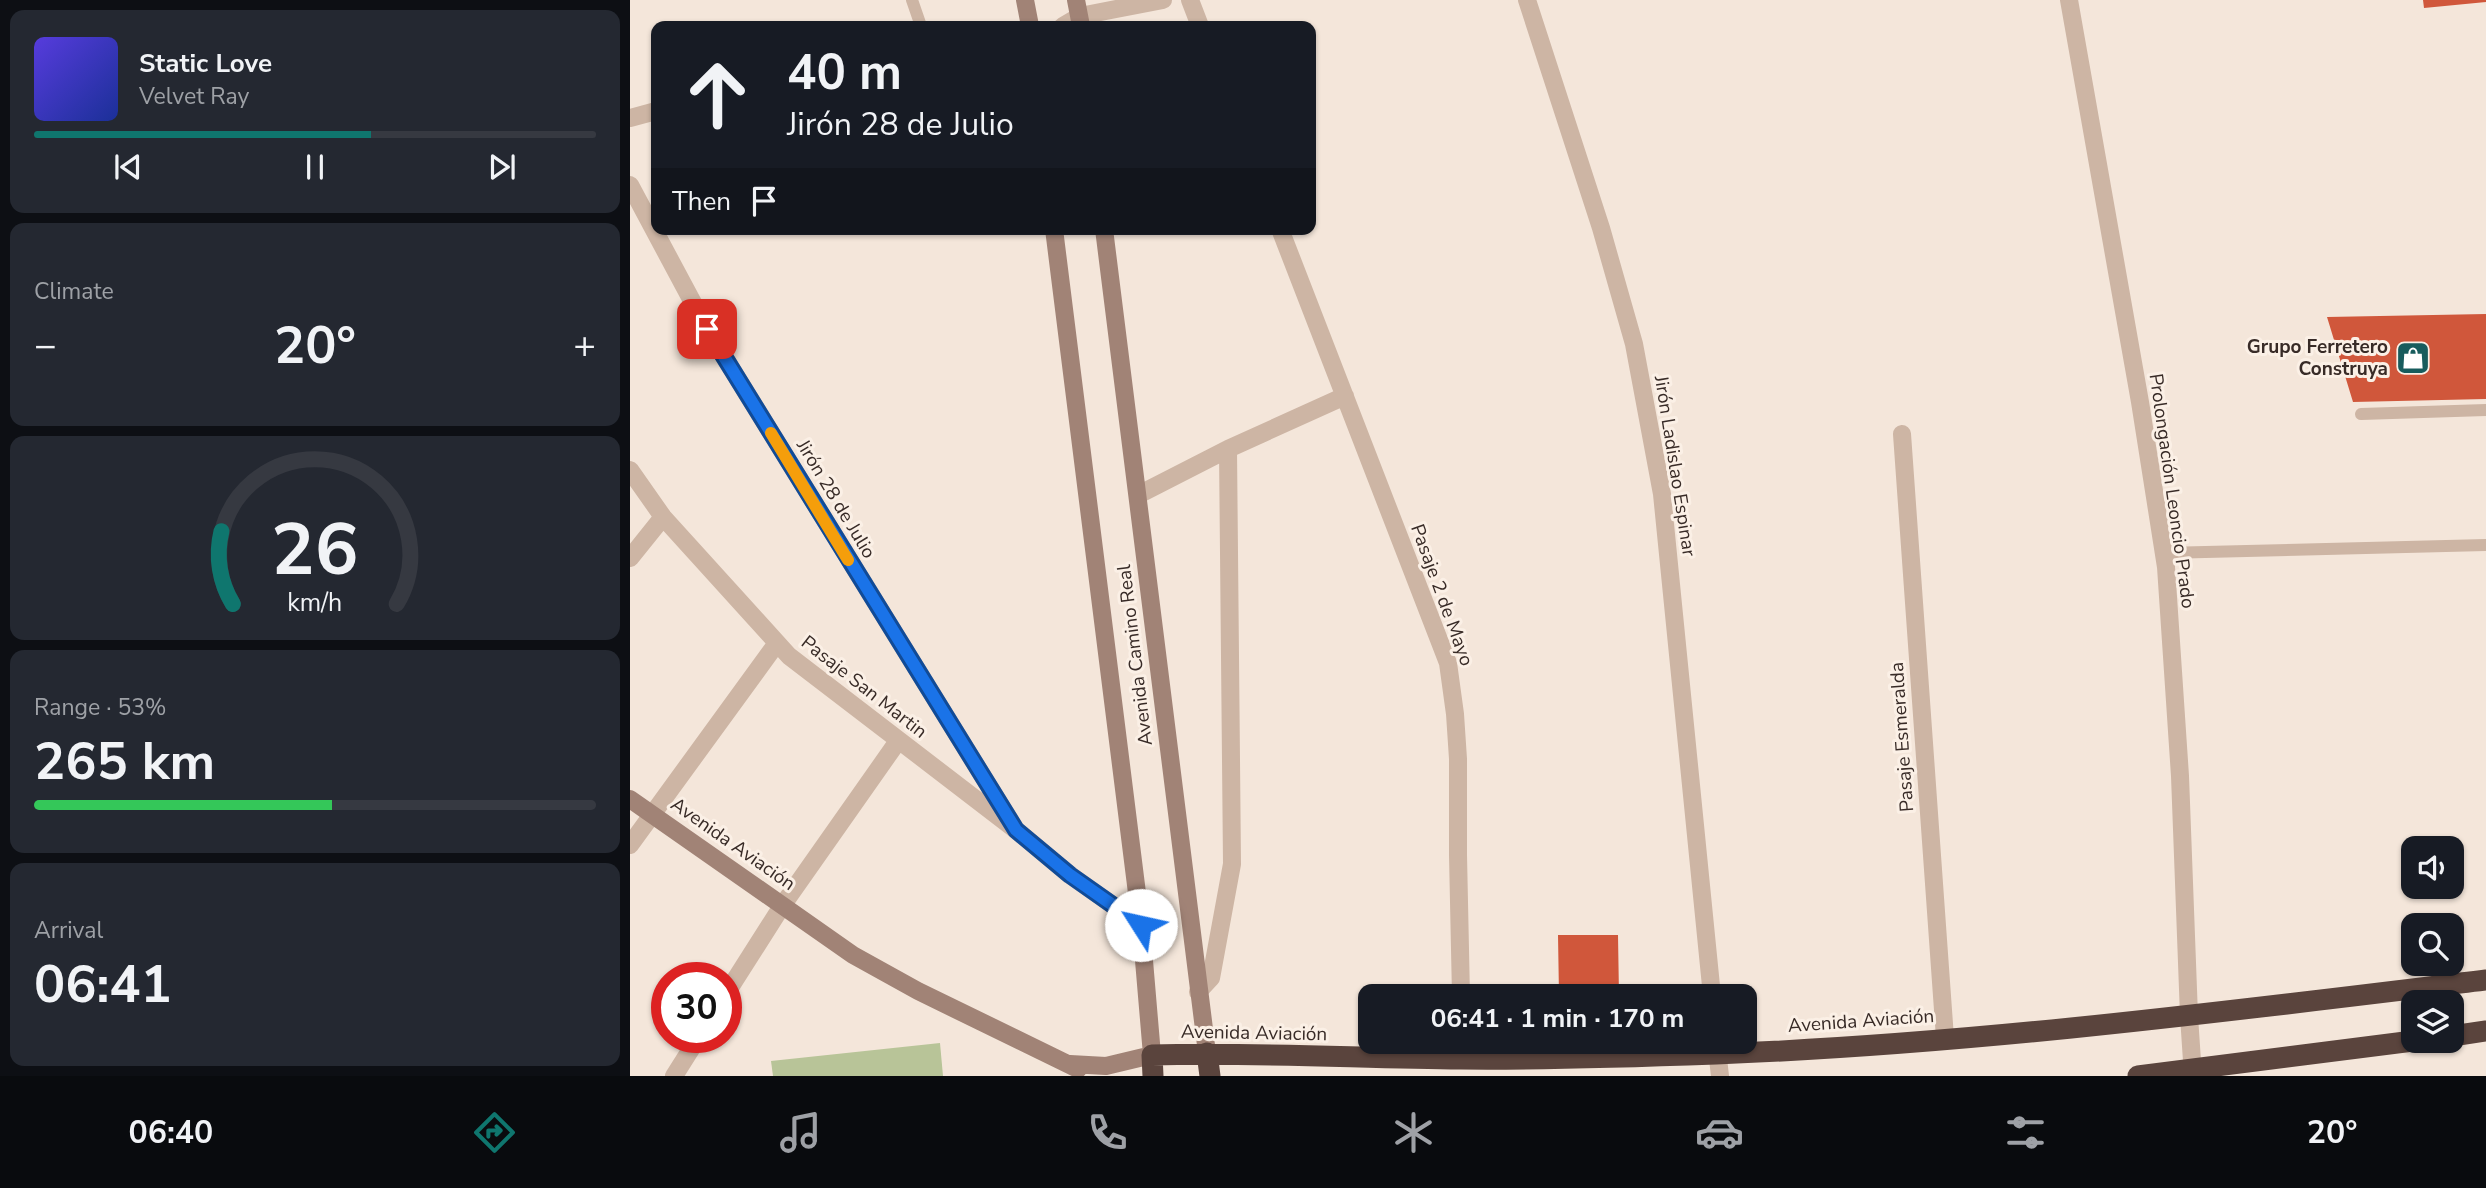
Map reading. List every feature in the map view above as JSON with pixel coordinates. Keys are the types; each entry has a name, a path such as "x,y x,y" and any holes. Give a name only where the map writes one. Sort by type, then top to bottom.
{"highway":[{"name":"Avenida Aviación","path":"1757,1046 1944,1038 2189,1016 2486,980"},
{"path":"2464,1034 2486,1031"},
{"path":"2138,1076 2193,1073 2401,1043"},
{"name":"Avenida Aviación","path":"1152,1065 1206,1053 1358,1051"},
{"name":"Avenida Camino Real","path":"1206,1053 1210,1076"}],"main road":[{"path":"1025,0 1029,21"},
{"name":"Avenida Camino Real","path":"1055,235 1141,925 1152,1065"},
{"name":"Avenida Camino Real","path":"1105,235 1206,1053"},
{"name":"Avenida Aviación","path":"630,799 853,955 907,985 1090,1076"},
{"name":"Avenida Aviación","path":"1070,1064 1152,1065"}],"street":[{"path":"1079,14 1163,0"},
{"path":"1190,0 1198,21"},
{"name":"Jirón Ladislao Espinar","path":"1527,0 1601,228 1634,344 1659,480 1711,984"},
{"name":"Prolongación Leoncio Prado","path":"2069,0 2164,553 2180,776 2193,1073"},
{"path":"630,118 651,112"},
{"name":"Jirón 28 de Julio","path":"630,185 651,224"},
{"name":"Jirón 28 de Julio","path":"657,235 707,329 1016,830"},
{"name":"Pasaje 2 de Mayo","path":"1282,235 1448,663 1458,760 1461,984"},
{"path":"1138,495 1228,449 1345,396"},
{"name":"Pasaje Esmeralda","path":"1902,433 1944,1038"},
{"path":"1198,992 1211,978 1232,864 1228,449"},
{"name":"Pasaje San Martin","path":"630,470 663,517 789,656 1016,830 1070,875 1141,925"},
{"path":"630,558 663,517"},
{"path":"630,845 777,643"},
{"path":"742,969 782,906 898,741"},
{"path":"674,1076 689,1053"},
{"path":"1718,1054 1720,1076"}],"lane":[{"path":"912,0 919,21"},
{"path":"2361,414 2486,410"},
{"path":"2164,553 2486,545"}],"green space":[{"path":"940,1043 943,1076 773,1076 771,1061"}],"building":[{"path":"2423,0 2486,0 2486,2 2424,8"},
{"name":"Grupo Ferretero Construya","path":"2486,314 2486,399 2353,402 2327,317"},
{"path":"1558,935 1618,935 1619,984 1559,984"}],"slow traffic":[{"path":"771,433 848,560"}],"place":[{"name":"Grupo Ferretero Construya","path":"2413,358"}],"route":[{"path":"707,329 1016,830 1070,875 1141,925"}]}
